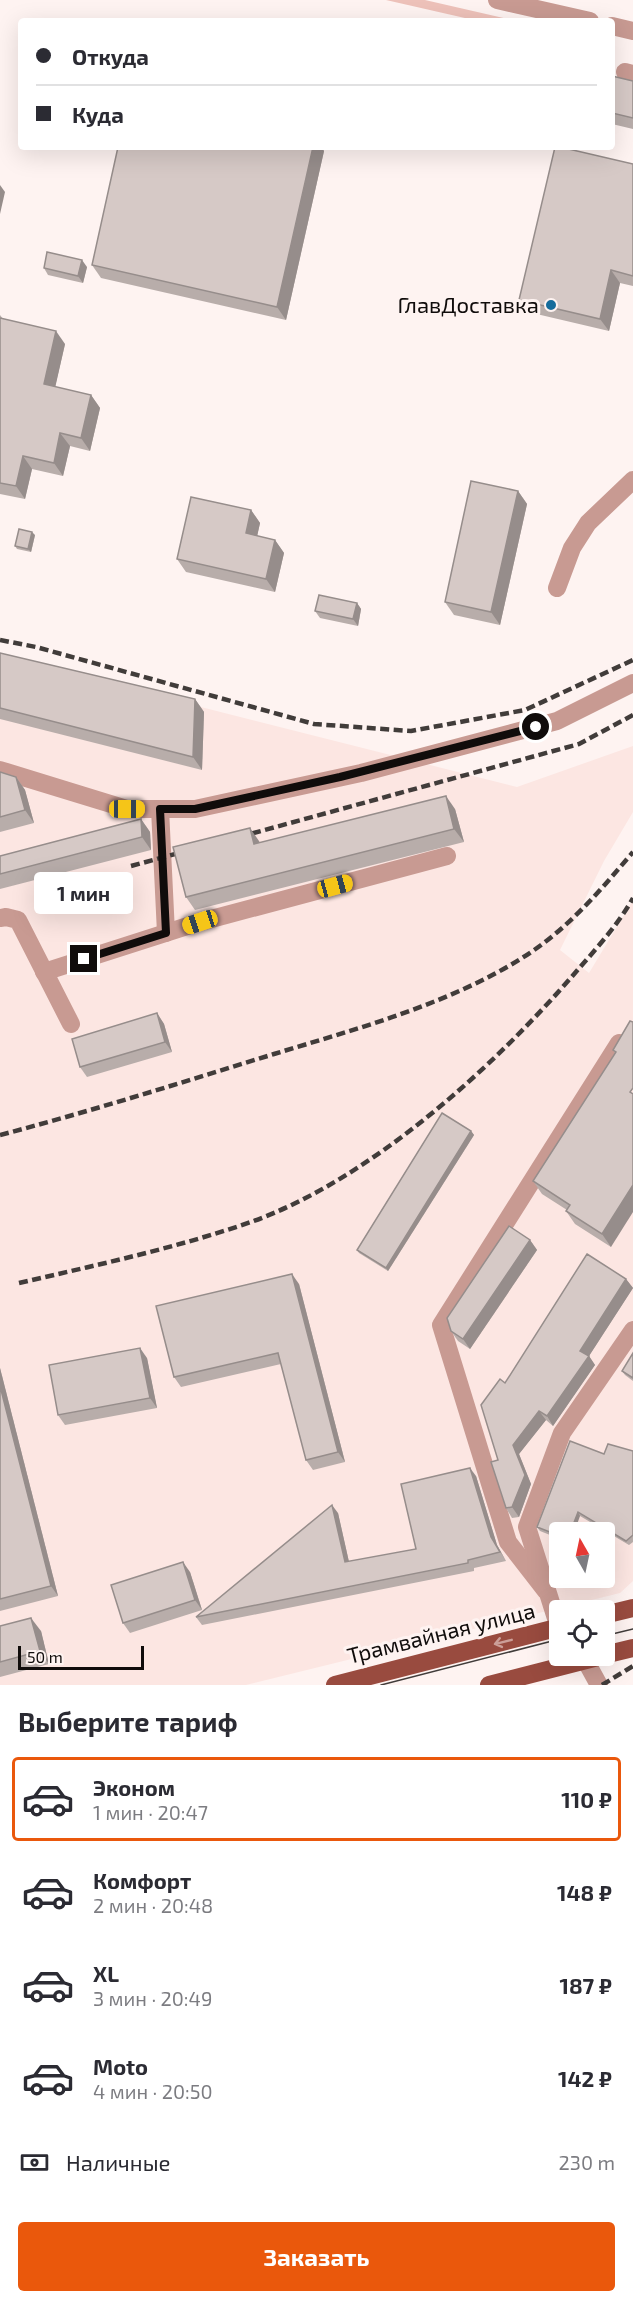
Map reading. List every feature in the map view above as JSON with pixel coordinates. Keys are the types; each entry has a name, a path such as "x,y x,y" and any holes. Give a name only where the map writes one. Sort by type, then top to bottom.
{"main road":[{"path":"615,1612 633,1608"},
{"name":"Трамвайная улица","path":"335,1685 549,1631"},
{"path":"615,1652 633,1648"},
{"path":"489,1685 560,1666"}],"street":[{"path":"498,0 577,18"},
{"path":"615,27 633,31"},
{"path":"557,588 572,548 588,523 633,480"},
{"path":"0,770 127,809 195,809 339,778 557,721 633,683"},
{"path":"160,809 166,933"},
{"path":"45,972 166,933 447,856"},
{"path":"0,918 18,920 71,1024"},
{"path":"546,1591 508,1542 441,1325 619,1043"},
{"path":"549,1600 527,1527 562,1433 633,1329"},
{"path":"596,1666 599,1685"}],"shaded area":[{"path":"386,0 425,0 503,18 465,18"},
{"path":"0,659 55,670 517,787 633,746 633,812 604,861 560,950 589,973 633,900 633,1581 620,1593 592,1600 549,1600 549,1610 246,1685 0,1685"}],"building":[{"path":"615,77 633,81 633,118 615,114"},
{"path":"117,150 312,150 277,307 92,265"},
{"path":"554,150 573,150 633,164 633,276 611,270 600,319 519,300"},
{"path":"47,252 82,260 78,276 44,268"},
{"path":"0,318 56,331 44,384 91,395 81,438 60,433 54,463 23,456 16,486 0,483"},
{"path":"471,481 518,491 491,612 445,602"},
{"path":"191,497 251,510 246,533 275,540 266,579 177,559"},
{"path":"19,529 32,532 28,549 15,546"},
{"path":"319,595 357,603 353,619 315,611"},
{"path":"0,653 195,699 193,757 0,708"},
{"path":"0,772 16,777 25,810 0,817"},
{"path":"446,796 454,829 186,897 173,847 250,828 254,844"},
{"path":"141,819 142,837 0,874 0,856"},
{"path":"157,1013 165,1042 80,1067 72,1039"},
{"path":"630,1021 633,1022 633,1088 630,1092 633,1094 633,1185 602,1234 566,1211 570,1205 533,1181 616,1052 613,1050"},
{"path":"442,1113 471,1131 386,1268 357,1250"},
{"path":"509,1226 530,1240 463,1339 451,1331 447,1318"},
{"path":"587,1254 626,1279 580,1351 589,1356 547,1416 539,1411 513,1445 525,1475 512,1507 506,1508 491,1462 498,1460 481,1405 500,1379 505,1383"},
{"path":"292,1274 338,1452 306,1460 278,1353 174,1377 156,1306"},
{"path":"140,1348 150,1398 58,1415 49,1365"},
{"path":"633,1353 633,1378 622,1371"},
{"path":"0,1386 51,1586 0,1599"},
{"path":"570,1441 604,1454 608,1444 633,1451 633,1535 626,1541 615,1534 615,1522 595,1522 578,1512 574,1522 549,1522 549,1532 537,1527"},
{"path":"470,1468 491,1537 500,1552 468,1560 468,1563 196,1617 332,1505 345,1562 416,1549 401,1484"},
{"path":"183,1562 195,1600 123,1623 111,1585"},
{"path":"31,1618 40,1651 0,1662 0,1626"}],"tram line":[{"path":"615,1633 633,1629"},
{"path":"381,1685 549,1642"}],"railway":[{"path":"0,640 36,647 314,724 411,731 525,710 633,660"},
{"path":"239,837 579,744 633,715"},
{"path":"131,866 190,850"},
{"path":"0,1135 337,1035 401,1014 464,989 522,958 554,935 595,896 633,852"},
{"path":"19,1283 136,1256 251,1222 296,1203 341,1178 385,1149 427,1117 507,1046 598,946 633,898"},
{"path":"602,1685 633,1666"}],"place":[{"name":"ГлавДоставка","path":"551,305"}],"route":[{"path":"84,959 166,933 160,809 195,809 361,773 536,727"}]}
